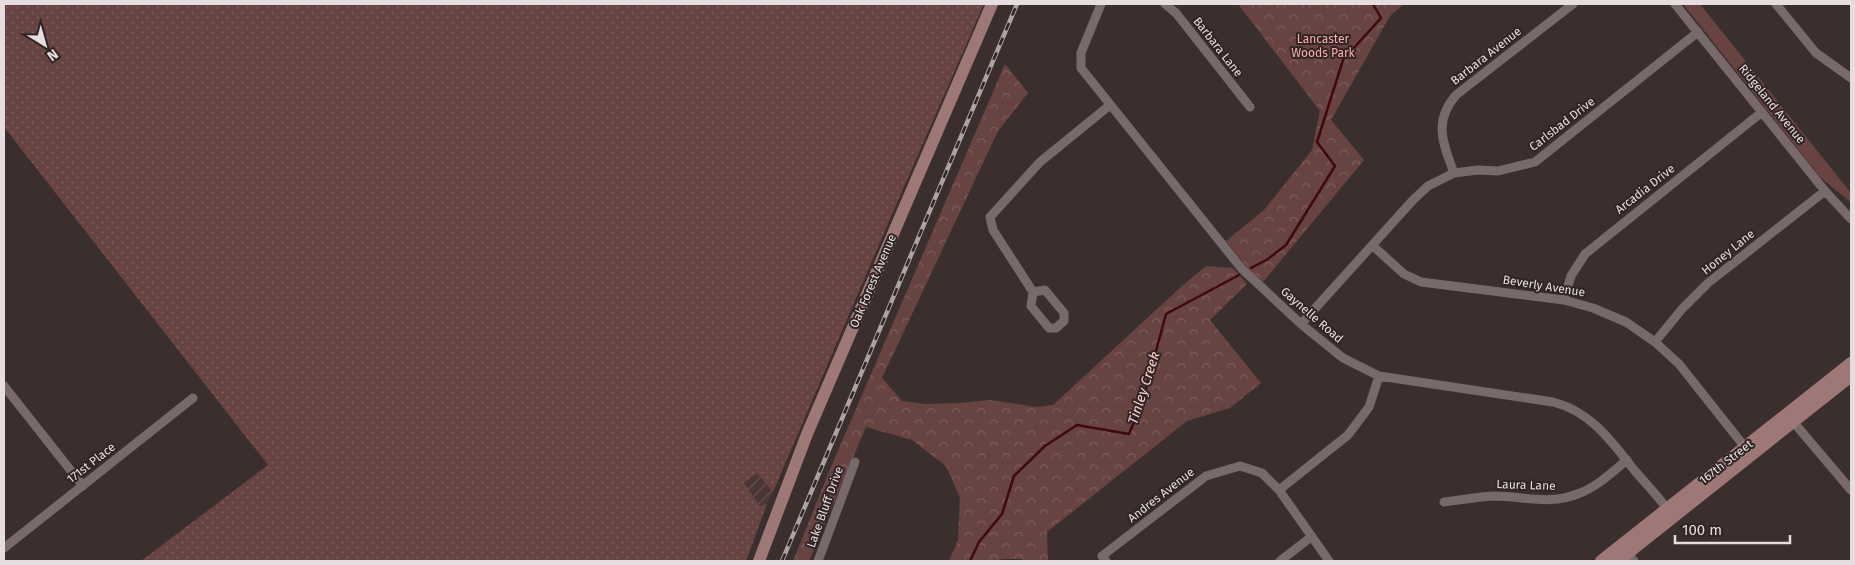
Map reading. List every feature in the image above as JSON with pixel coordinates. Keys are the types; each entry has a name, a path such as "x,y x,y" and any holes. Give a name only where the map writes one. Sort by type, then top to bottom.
{"street":[{"name":"Oak Forest Avenue","path":"759,561 807,434 992,4"},
{"name":"Gaynelle Road","path":"1101,4 1081,53 1081,68 1242,269 1301,324 1343,358 1379,376 1562,404 1577,411 1597,425 1670,514"},
{"name":"Barbara Lane","path":"1165,4 1176,13 1250,108"},
{"name":"Barbara Avenue","path":"1454,173 1442,136 1441,127 1446,108 1456,95 1573,4"},
{"name":"Ridgeland Avenue","path":"1675,4 1825,191 1851,217"},
{"path":"1776,4 1816,53 1851,78"},
{"name":"Carlsbad Drive","path":"1301,324 1428,186 1454,173 1478,170 1498,171 1535,162 1698,32"},
{"path":"1033,292 1045,290 1064,313 1064,321 1056,328 1049,328 1031,306 1033,292 993,230 990,217 1040,162 1110,104"},
{"name":"Arcadia Drive","path":"1564,300 1571,276 1585,254 1762,112"},
{"name":"Honey Lane","path":"1655,342 1682,309 1708,283 1825,191"},
{"name":"Beverly Avenue","path":"1372,246 1404,274 1421,282 1564,300 1593,308 1626,322 1655,342 1679,364 1748,451"},
{"name":"167th Street","path":"1790,418 1851,363"},
{"path":"1329,561 1279,490 1348,435 1369,407 1379,376"},
{"name":"167th Street","path":"1601,561 1625,555 1670,514 1748,451 1790,418 1851,376"},
{"path":"4,386 82,486"},
{"name":"171st Place","path":"4,548 193,398"},
{"path":"1790,418 1851,490"},
{"name":"Laura Lane","path":"1444,502 1494,496 1535,501 1558,500 1591,488 1627,460"},
{"name":"Lake Bluff Drive","path":"818,561 855,462"},
{"name":"Andres Avenue","path":"1104,559 1206,476 1240,466 1262,473 1279,490"},
{"path":"1280,561 1311,537"}],"shaded area":[{"path":"757,473 773,492 767,504 760,506 743,483"}],"green space":[{"path":"4,4 984,4 773,492 757,473 744,483 760,506 767,504 746,561 141,561 268,465 4,127"},
{"name":"Lancaster Woods Park","path":"1238,4 1404,4 1390,16 1331,120 1364,160 1263,282 1251,272 1226,241 1264,210 1312,150 1320,111"},
{"path":"1683,4 1700,4 1851,193 1851,201 1820,177"},
{"path":"1005,64 1028,93 998,131 882,378 902,401 925,404 991,400 1036,407 1053,405 1206,266 1233,268 1247,284 1210,320 1261,383 1230,408 1187,421 1047,532 1048,561 1002,559 998,561 949,561 958,540 960,498 946,466 912,440 866,427 809,561 793,561 830,469"}],"waterway":[{"name":"Tinley Creek","path":"1251,268 1268,259 1286,245 1335,166 1317,142 1343,60 1381,18 1373,4"},
{"name":"Tinley Creek","path":"970,561 979,542 1002,514 1014,476 1045,446 1077,425 1129,434 1142,403 1166,314 1239,275"}],"railway":[{"path":"782,561 1017,4"}]}
